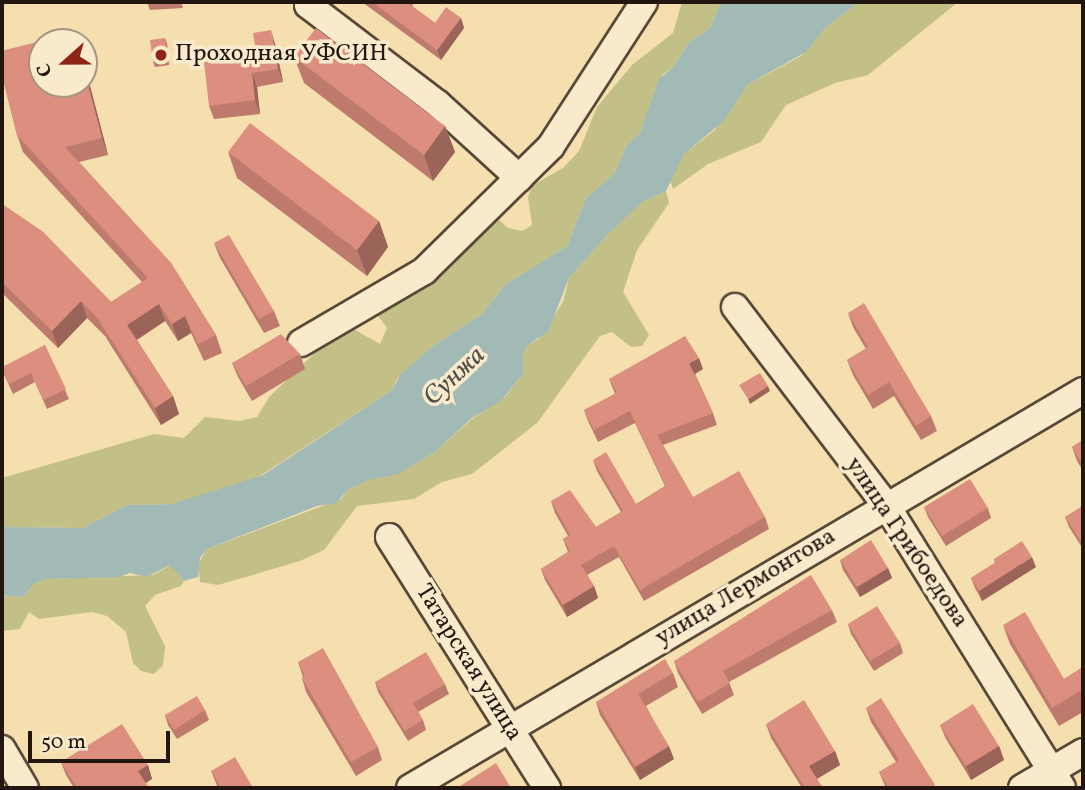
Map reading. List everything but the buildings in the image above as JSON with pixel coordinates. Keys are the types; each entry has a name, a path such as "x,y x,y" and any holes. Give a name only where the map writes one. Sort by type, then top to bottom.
{"street":[{"path":"301,344 424,271 519,178 551,146 644,2"},
{"path":"309,3 438,104 519,178"},
{"name":"улица Грибоедова","path":"735,307 886,505 1057,780"},
{"name":"улица Лермонтова","path":"410,788 1083,391"},
{"name":"Татарская улица","path":"389,537 547,788"},
{"path":"2,749 25,788"},
{"path":"1022,788 1057,780 1083,752"}],"shaded area":[{"path":"682,2 721,2 710,28 689,42 673,67 663,74 640,133 626,146 615,173 586,198 567,246 506,284 482,314 434,345 397,379 391,391 252,481 172,504 127,505 83,528 2,527 2,478 154,434 184,438 205,417 239,421 257,417 270,396 322,346 331,325 348,326 380,344 387,328 376,313 404,298 494,215 508,228 522,231 532,225 528,197 533,185 563,168 579,151 597,107 632,65 673,33"},
{"path":"859,2 958,2 868,75 835,83 786,105 761,142 708,164 673,189 669,178 684,154 715,130 747,85 801,56 825,28"},
{"path":"666,191 669,203 637,250 623,292 649,335 642,346 631,347 612,332 600,336 537,423 472,474 442,482 414,499 357,506 324,550 300,561 218,585 200,582 198,564 207,549 341,499 349,489 368,479 404,470 435,452 472,419 505,397 524,373 522,356 528,345 539,339 563,302 569,278 617,224 642,202"},
{"path":"171,565 184,581 181,586 155,595 145,606 165,646 163,665 154,674 141,671 133,663 126,632 107,616 92,612 39,619 29,612 20,629 2,631 2,595 23,597 35,583 47,579 153,575"}],"water":[{"name":"Сунжа","path":"721,2 859,2 825,28 806,52 747,85 724,121 684,154 666,191 642,202 609,233 569,278 548,332 528,345 522,356 524,373 501,401 472,418 435,452 398,474 368,480 349,489 336,503 317,506 207,549 200,558 198,577 184,581 170,565 147,577 130,573 119,577 47,579 35,583 23,597 2,595 2,527 83,528 127,505 172,504 263,475 391,391 401,374 434,345 482,314 506,284 567,246 586,198 615,173 626,146 640,133 659,79 673,67 689,42 710,28"}],"place":[{"name":"Проходная УФСИН","path":"161,55"}]}
